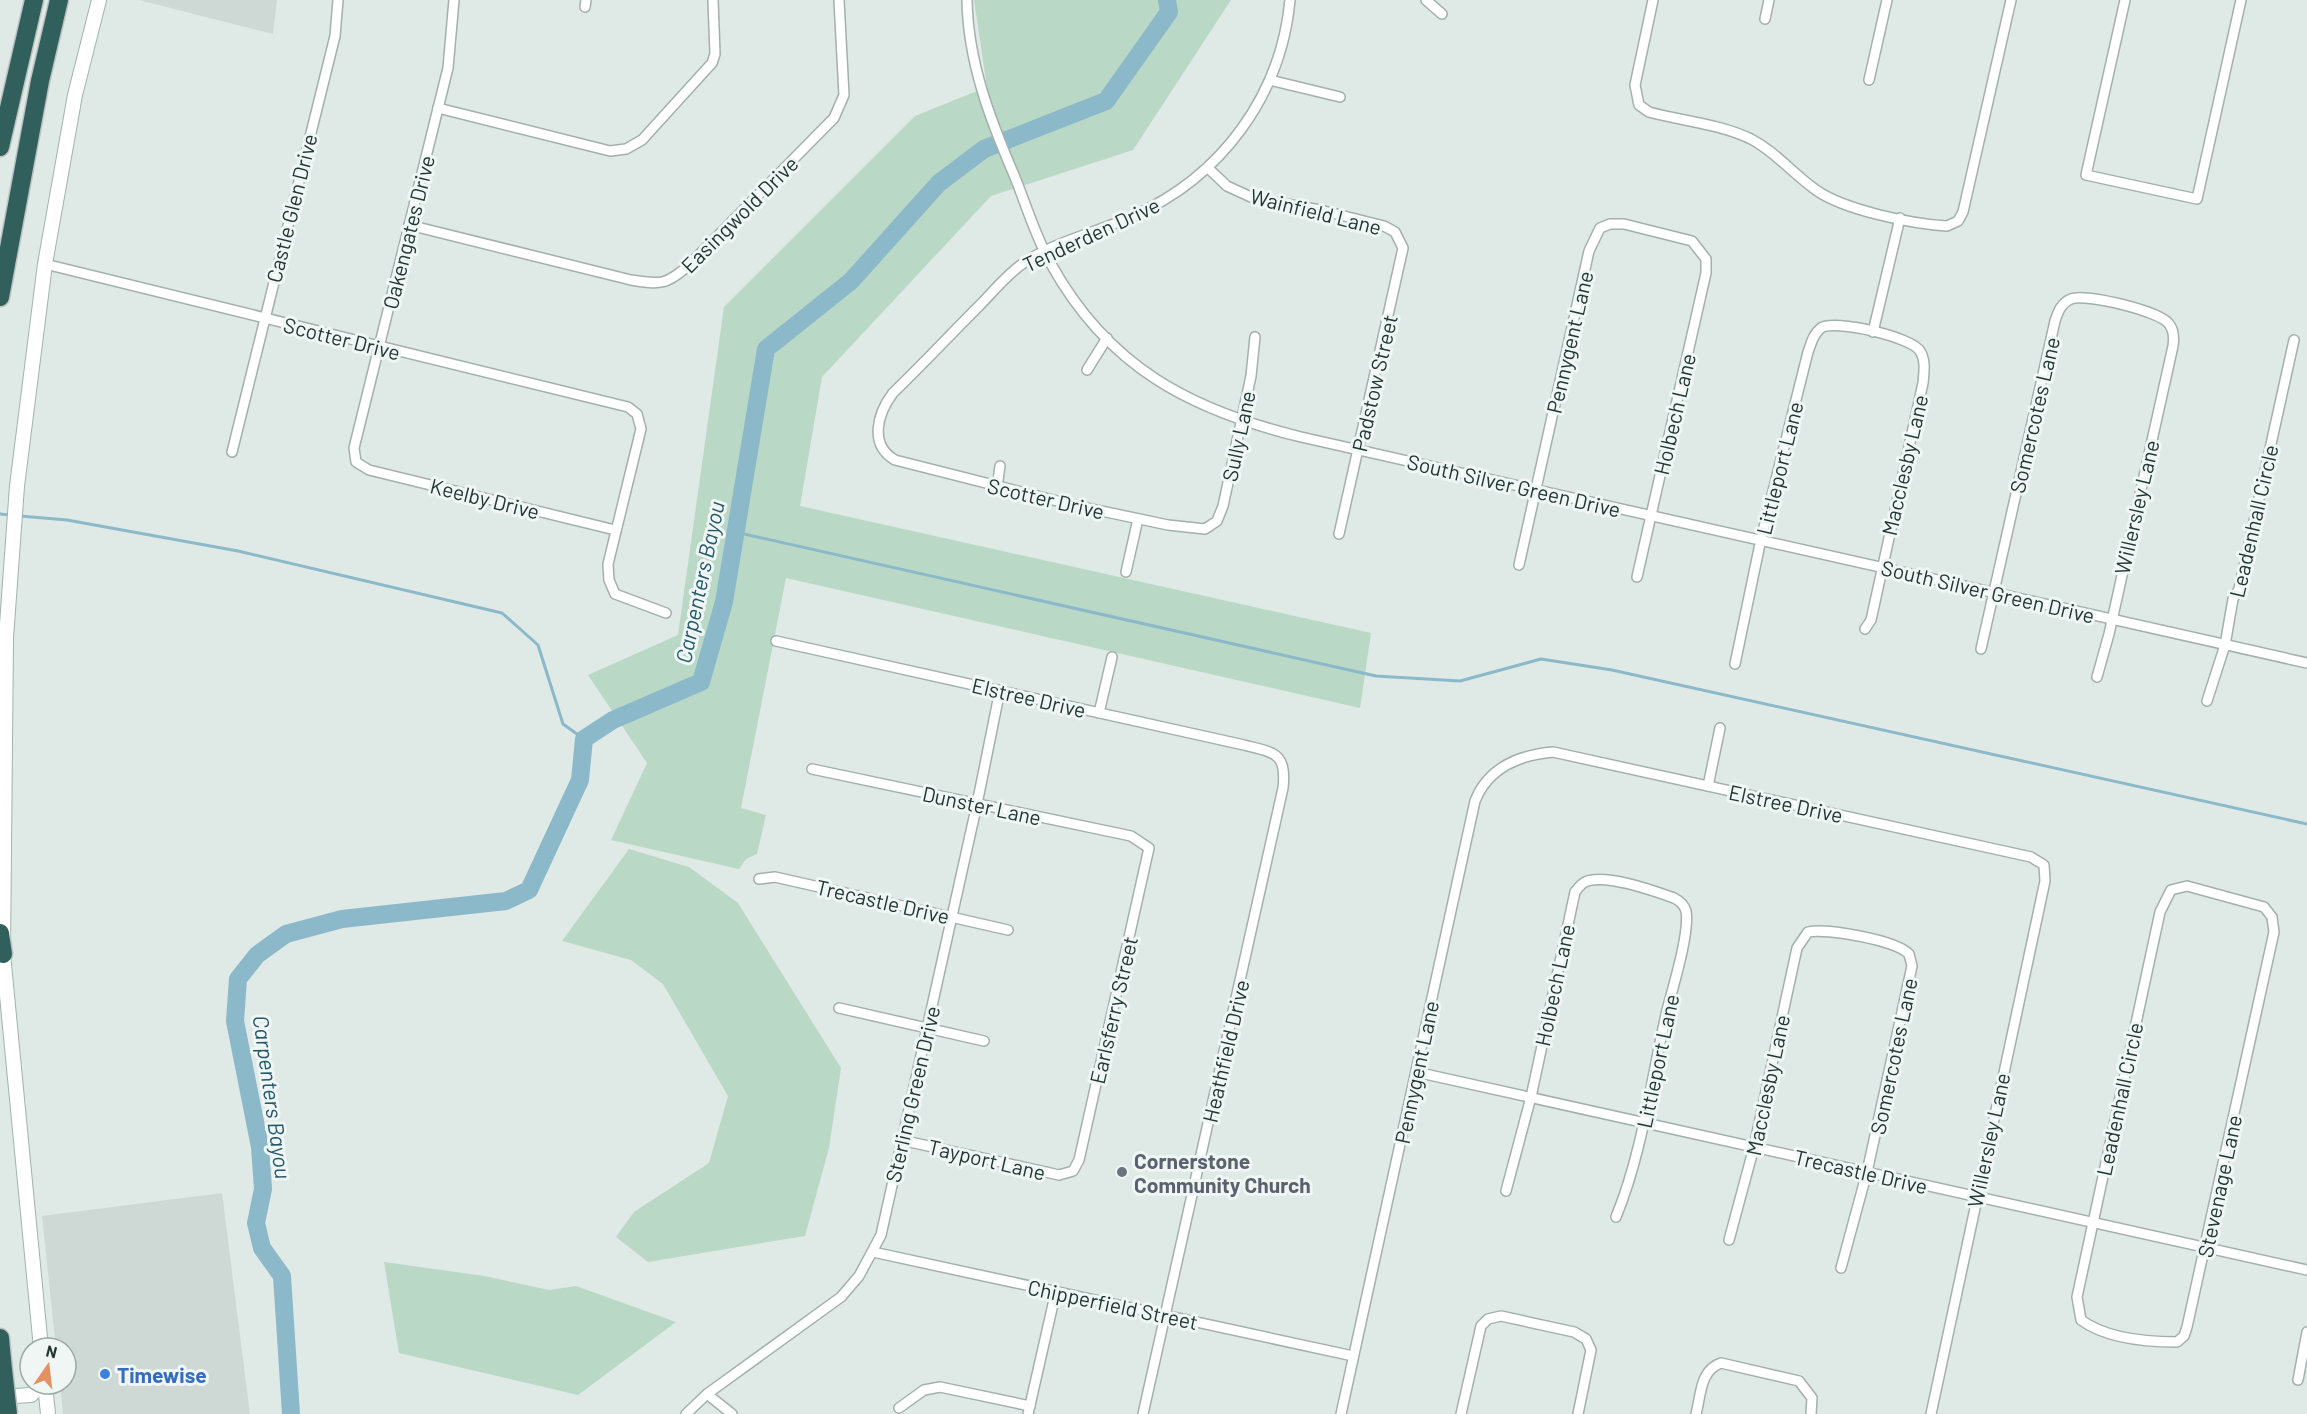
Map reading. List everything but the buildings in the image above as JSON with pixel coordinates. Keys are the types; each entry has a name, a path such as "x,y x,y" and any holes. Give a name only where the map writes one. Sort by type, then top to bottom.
{"highway":[{"path":"0,147 33,0"},
{"path":"0,297 40,81 59,0"},
{"path":"0,933 3,954"},
{"path":"0,1338 8,1414"}],"main road":[{"path":"40,1336 3,954 3,752 12,537 45,264 75,95 99,0"},
{"path":"0,1396 18,1395"},
{"path":"46,1396 48,1414"}],"street":[{"name":"Castle Glen Drive","path":"232,452 263,319 335,36 338,0"},
{"name":"Oakengates Drive","path":"356,462 354,447 448,68 454,0"},
{"path":"438,108 610,151 626,149 642,140 712,63 715,54 713,0"},
{"name":"Easingwold Drive","path":"409,225 631,280 653,284 667,283 690,264 834,118 844,95 839,0"},
{"name":"South Silver Green Drive","path":"967,0 970,42 985,102 1045,252 1071,297 1107,338 1162,385 1194,402 1240,421 1359,450 2307,663"},
{"name":"Tenderden Drive","path":"887,456 878,439 885,404 1015,270 1045,252 1154,206 1208,168 1232,143 1251,117 1270,80 1284,40 1290,0"},
{"path":"1426,0 1442,14"},
{"path":"1653,0 1635,85 1639,105 1644,109 1741,135 1768,150 1827,197 1858,209 1947,226 1958,221 1963,212 2011,0"},
{"path":"1765,19 1769,0"},
{"path":"1869,80 1887,0"},
{"path":"2125,0 2086,175 2197,198 2241,0"},
{"path":"1270,80 1340,98"},
{"name":"Wainfield Lane","path":"1208,168 1227,186 1243,194 1320,210 1384,226 1395,232"},
{"path":"1873,332 1900,218"},
{"name":"Pennygent Lane","path":"1519,565 1534,490 1593,238 1600,228 1610,224 1624,224 1680,236 1692,241 1702,252"},
{"name":"Padstow Street","path":"1339,534 1402,257 1403,248 1395,232"},
{"name":"Holbech Lane","path":"1637,578 1706,273 1706,259 1702,252"},
{"name":"Scotter Drive","path":"45,264 380,348 628,406 637,414 641,429 615,530"},
{"name":"Somercotes Lane","path":"1981,649 2052,331 2060,308 2071,299 2086,298 2148,312 2161,317 2170,324 2173,336"},
{"name":"Littleport Lane","path":"1735,664 1761,539 1813,337 1821,328 1833,324 1873,332"},
{"name":"Macclesby Lane","path":"1865,629 1870,620 1923,383 1924,360 1920,350 1912,343 1873,332"},
{"name":"Willersley Lane","path":"2097,677 2112,619 2173,336"},
{"name":"Sully Lane","path":"1207,528 1220,514 1251,376 1255,337"},
{"path":"1087,370 1107,338"},
{"name":"Leadenhall Circle","path":"2207,701 2225,645 2233,599 2239,589 2294,340"},
{"name":"Scotter Drive","path":"887,456 997,488 1138,519 1198,530 1207,528"},
{"name":"Keelby Drive","path":"356,462 369,470 615,530"},
{"path":"997,488 1000,466"},
{"path":"1126,572 1138,519"},
{"path":"615,530 608,564 609,580 615,594 666,613"},
{"name":"Elstree Drive","path":"776,641 1244,745 1274,753 1281,759"},
{"path":"1100,713 1112,657"},
{"name":"Sterling Green Drive","path":"686,1414 707,1394 841,1297 859,1276 881,1235 977,804 1000,690"},
{"path":"1708,786 1720,728"},
{"name":"Elstree Drive","path":"1527,757 1553,752 2031,857 2044,865"},
{"name":"Pennygent Lane","path":"1341,1414 1475,801 1480,788 1499,768 1527,757"},
{"name":"Heathfield Drive","path":"1143,1414 1283,788 1285,775 1281,759"},
{"name":"Dunster Lane","path":"812,769 1131,836 1149,848"},
{"name":"Earlsferry Street","path":"1072,1171 1079,1160 1149,848"},
{"name":"Willersley Lane","path":"1931,1414 1975,1199 2045,881 2044,865"},
{"name":"Trecastle Drive","path":"759,879 775,877 1008,930"},
{"name":"Holbech Lane","path":"1506,1191 1531,1097 1575,892 1582,882 1598,879 1661,893 1682,903"},
{"name":"Stevenage Lane","path":"2078,1310 2081,1320 2092,1328 2150,1342 2177,1342 2184,1336 2187,1327 2206,1248 2272,945 2272,917 2264,907 2256,903 2187,886 2171,890"},
{"name":"Leadenhall Circle","path":"2078,1310 2078,1287 2160,912 2171,890"},
{"name":"Littleport Lane","path":"1616,1217 1629,1185 1685,925 1686,912 1682,903"},
{"name":"Macclesby Lane","path":"1729,1240 1754,1147 1797,948 1808,932 1821,929 1904,950"},
{"name":"Somercotes Lane","path":"1841,1268 1868,1172 1912,966 1904,950"},
{"path":"839,1008 984,1041"},
{"name":"Trecastle Drive","path":"1416,1072 1868,1172 1975,1199 2307,1270"},
{"name":"Tayport Lane","path":"901,1140 1059,1175 1072,1171"},
{"name":"Chipperfield Street","path":"873,1252 1353,1356"},
{"path":"899,1408 924,1390 940,1387 1029,1410 1056,1291"},
{"path":"1461,1414 1481,1326 1488,1319 1501,1316 1574,1332 1586,1340 1591,1350 1578,1414"},
{"path":"2298,1380 2307,1332"},
{"path":"1696,1414 1705,1375 1712,1366 1721,1363 1799,1381 1808,1390 1812,1412"},
{"path":"707,1394 732,1414"}],"shaded area":[{"path":"139,0 277,0 273,34"},
{"path":"222,1193 250,1414 63,1414 61,1396 78,1396 78,1336 55,1336 42,1216"}],"green space":[{"path":"974,0 1231,0 1133,150 991,196 822,377 800,506 1371,633 1360,708 786,578 741,808 766,815 757,854 746,859 739,869 611,840 647,763 588,675 678,635 724,307 915,116 987,87"},
{"path":"629,849 689,867 738,903 841,1068 829,1148 805,1236 648,1262 616,1237 634,1212 709,1163 728,1096 663,984 631,960 562,941"},
{"path":"384,1262 484,1276 549,1290 576,1286 676,1322 578,1395 399,1353"}],"waterway":[{"name":"Carpenters Bayou","path":"291,1414 282,1276 262,1248 256,1223 263,1189 260,1147 235,1021 238,979 257,955 286,934 342,919 506,901 529,890 580,780 584,739 613,720 701,682 724,602 766,349 851,281 939,183 984,149 1106,101 1169,12 1167,0"},
{"path":"0,514 10,515"},
{"path":"20,516 67,520 238,551 502,613 538,645 563,724 584,739"},
{"path":"735,532 1376,676 1460,681 1541,659 1612,670 2307,824"}],"place":[{"name":"Cornerstone Community Church","path":"1122,1172"},
{"name":"Timewise","path":"105,1374"}]}
